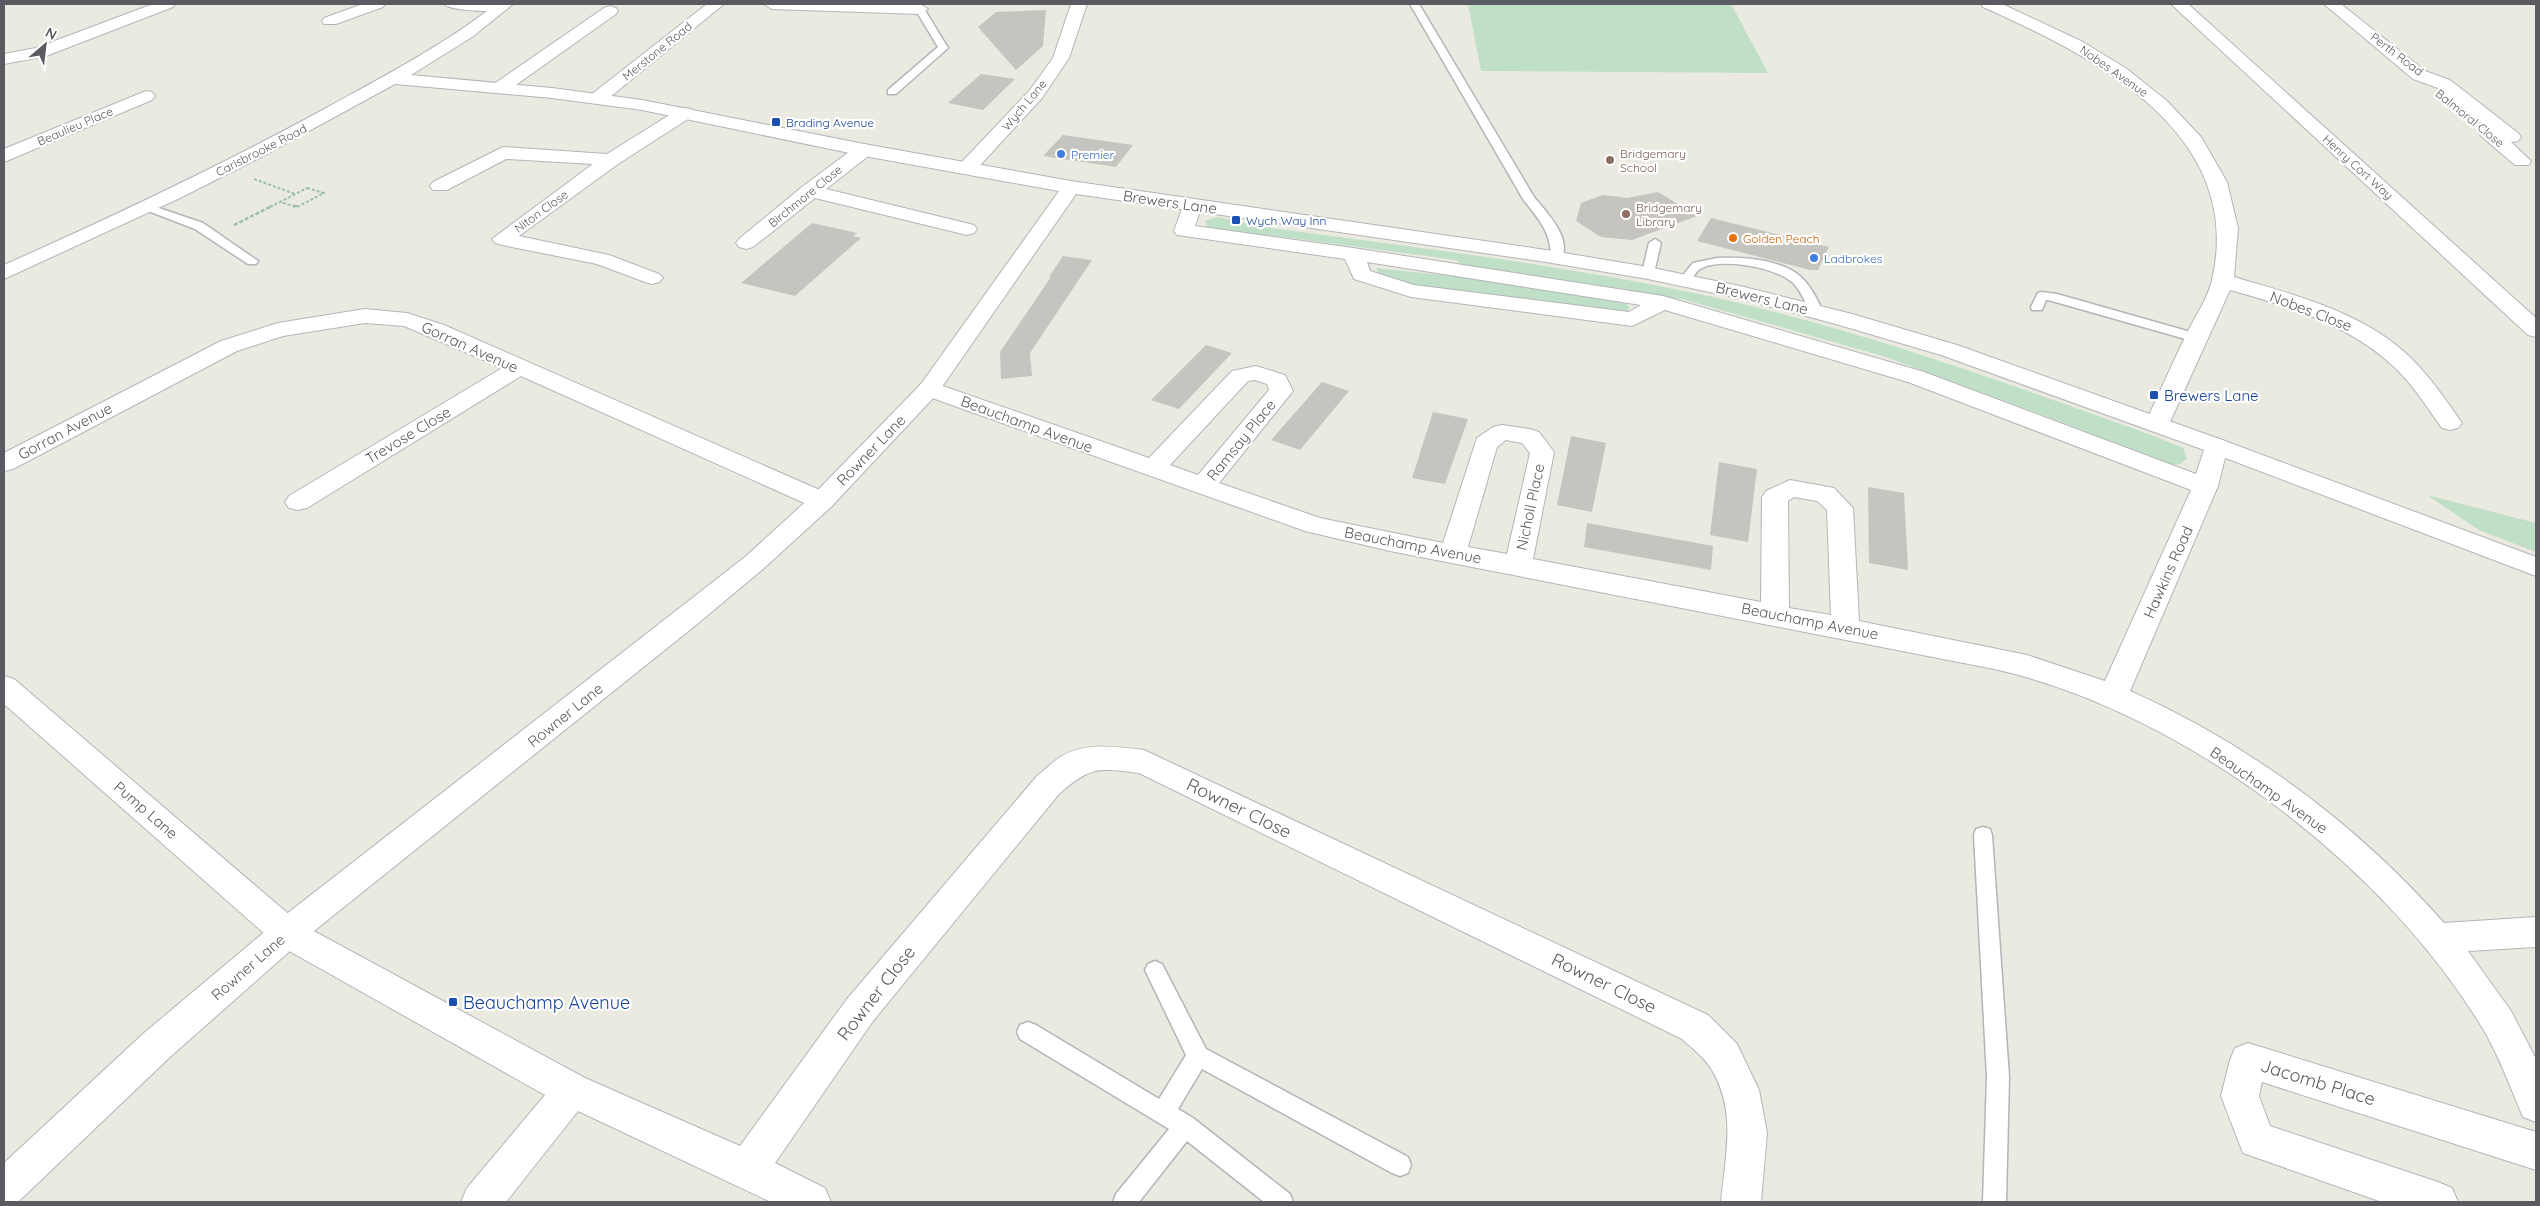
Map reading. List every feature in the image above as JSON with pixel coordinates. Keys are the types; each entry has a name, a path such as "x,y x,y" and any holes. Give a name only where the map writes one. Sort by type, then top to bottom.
{"street":[{"path":"4,59 40,52 167,4"},
{"path":"330,21 377,4"},
{"path":"452,4 503,6"},
{"name":"Merstone Road","path":"598,98 716,4"},
{"path":"772,4 920,8"},
{"name":"Wych Lane","path":"966,169 1036,94 1060,58 1079,4"},
{"name":"Nobes Avenue","path":"1989,4 2038,24 2077,44 2141,87 2168,112 2199,148 2216,174 2228,219 2228,250 2222,281 2157,424"},
{"name":"Henry Cort Way","path":"2179,4 2536,330"},
{"name":"Perth Road","path":"2332,4 2419,74 2444,84 2512,137"},
{"name":"Carisbrooke Road","path":"4,273 225,169 392,79 454,41 503,6"},
{"path":"500,88 610,11"},
{"name":"Balmoral Close","path":"2419,74 2428,85 2522,161"},
{"path":"392,79 598,98 685,113 864,150 1071,188"},
{"name":"Beaulieu Place","path":"4,156 146,96"},
{"name":"Niton Close","path":"652,278 602,258 502,239 610,160 685,113"},
{"name":"Birchmore Close","path":"746,243 809,191 864,150"},
{"path":"440,186 503,154 610,160"},
{"name":"Brewers Lane","path":"1071,188 1557,257 1685,280 1817,312 1949,350 2157,424 2536,567"},
{"name":"Rowner Lane","path":"4,1189 157,1045 287,933 686,618 754,563 822,502 928,389 1071,188"},
{"path":"809,191 967,229"},
{"path":"1192,205 1184,231 1353,254 1663,302 1916,377 2205,486"},
{"name":"Nobes Close","path":"2222,281 2295,302 2332,316 2362,331 2388,348 2421,381 2450,423"},
{"name":"Gorran Avenue","path":"4,463 229,346 278,330 318,322 365,316 407,320 436,330 822,502"},
{"name":"Trevose Close","path":"298,502 518,368"},
{"name":"Ramsay Place","path":"1153,469 1240,376 1256,372 1277,380 1281,391 1202,487"},
{"name":"Beauchamp Avenue","path":"928,389 1314,525 1379,541 1518,565 1845,627 2032,667 2075,680 2113,696 2171,725 2230,759 2290,801 2340,840 2388,885 2438,938 2481,996 2500,1030 2536,1104"},
{"name":"Nicholl Place","path":"1453,554 1486,443 1502,432 1530,437 1542,452 1518,565"},
{"name":"Hawkins Road","path":"2113,696 2205,486 2216,446"},
{"path":"1775,615 1775,497 1790,488 1825,494 1840,508 1845,627"},
{"name":"Pump Lane","path":"4,687 287,933"},
{"name":"Rowner Close","path":"747,1169 860,1010 1048,785 1073,764 1107,757 1144,762 1696,1027 1724,1056 1740,1090 1748,1133 1741,1202"},
{"path":"2438,938 2536,932"},
{"path":"287,933 572,1090 747,1169 811,1202"},
{"name":"Jacomb Place","path":"2438,1202 2256,1140 2240,1096 2248,1060 2536,1151"},
{"path":"481,1202 572,1090"}],"lane":[{"path":"1414,4 1529,199 1553,228 1558,241 1557,257"},
{"path":"892,92 943,48 920,8"},
{"path":"147,207 199,226 252,261"},
{"path":"1648,273 1655,243"},
{"path":"1685,280 1691,270 1698,265 1716,262 1759,265 1791,276 1805,288 1817,312"},
{"path":"2036,307 2042,296 2053,297 2196,338"},
{"path":"1983,835 1998,1078 1995,1202"},
{"path":"1155,970 1198,1056 1400,1165"},
{"path":"1028,1032 1185,1126 1282,1202"},
{"path":"1163,1113 1198,1056"},
{"path":"1124,1202 1185,1126"}],"path":[{"path":"225,169 296,194"},
{"path":"215,235 307,188 324,193 297,207 280,202"}],"green space":[{"path":"1468,4 1731,4 1768,73 1481,71"},
{"path":"1217,217 1265,227 1595,274 1704,295 1762,309 1877,341 2047,398 2183,448 2187,459 2180,464 2166,466 2083,434 2085,431 1886,357 1682,299 1644,295 1462,265 1456,260 1269,235 1261,237 1208,229 1205,221"},
{"path":"1376,268 1487,280 1627,304 1629,308 1624,316 1420,288 1378,273"},
{"path":"2427,495 2536,523 2536,552 2479,530"}],"building":[{"path":"1046,10 1043,46 1016,70 978,27 996,12"},
{"path":"981,74 1015,79 983,110 948,103"},
{"path":"1063,135 1133,145 1116,167 1043,156"},
{"name":"Bridgemary Library","path":"1658,192 1697,216 1632,240 1601,237 1576,221 1581,203 1603,195 1627,198"},
{"path":"1711,218 1829,247 1818,270 1810,270 1697,241"},
{"path":"812,223 857,233 853,236 861,238 795,296 741,283"},
{"path":"1063,256 1092,260 1030,353 1032,376 1001,379 1000,352"},
{"path":"1206,345 1232,353 1179,409 1151,400"},
{"path":"1322,382 1349,391 1300,450 1271,440"},
{"path":"1433,412 1468,419 1445,484 1412,478"},
{"path":"1571,436 1606,443 1592,512 1557,505"},
{"path":"1719,462 1757,469 1748,542 1710,535"},
{"path":"1868,487 1904,493 1908,570 1869,563"},
{"path":"1587,523 1713,546 1711,570 1584,547"}],"place":[{"name":"Brading Avenue","path":"776,122"},
{"name":"Premier","path":"1061,154"},
{"name":"Bridgemary School","path":"1610,160"},
{"name":"Bridgemary Library","path":"1626,214"},
{"name":"Wych Way Inn","path":"1236,220"},
{"name":"Golden Peach","path":"1733,238"},
{"name":"Ladbrokes","path":"1814,258"},
{"name":"Brewers Lane","path":"2154,395"},
{"name":"Beauchamp Avenue","path":"453,1002"}]}
